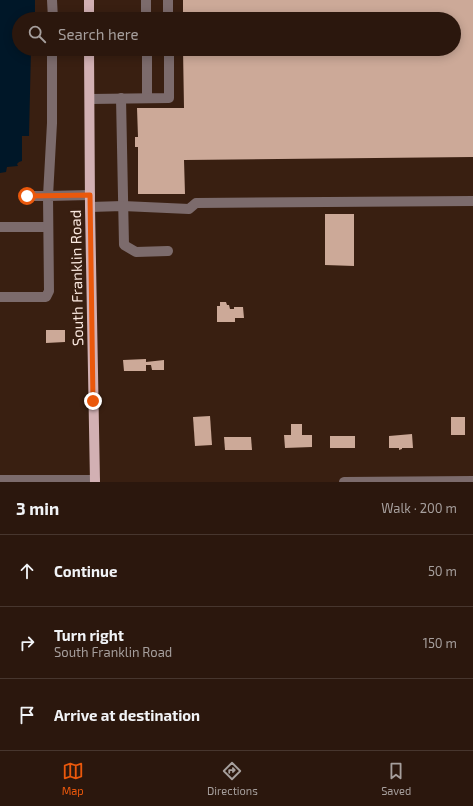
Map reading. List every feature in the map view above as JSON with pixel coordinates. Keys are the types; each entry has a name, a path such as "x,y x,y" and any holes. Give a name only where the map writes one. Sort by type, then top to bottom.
{"main road":[{"path":"89,0 89,12"},
{"name":"South Franklin Road","path":"89,56 94,481"}],"street":[{"path":"52,0 52,12"},
{"path":"146,0 146,12"},
{"path":"168,0 168,12"},
{"path":"0,297 46,298 49,291 48,196 52,123 52,56"},
{"path":"147,56 147,98"},
{"path":"90,99 169,98 169,56"},
{"path":"121,98 124,245 136,252 168,251"},
{"path":"27,196 90,195"},
{"path":"90,207 123,206 189,209 196,203 473,201"},
{"path":"0,227 48,227"},
{"path":"1,481 94,481"},
{"path":"344,482 473,481"}],"water":[{"path":"0,0 35,0 35,12 12,12 12,56 31,56 29,136 22,136 22,161 17,164 18,166 7,167 6,172 0,173"}],"building":[{"path":"183,0 473,0 473,157 184,160 185,194 138,194 138,147 135,147 135,137 138,137 137,108 184,108 183,56 461,56 461,12 183,12"},
{"path":"325,214 354,214 354,266 325,265"},
{"path":"220,302 226,302 230,309 234,309 234,307 243,307 244,318 235,318 235,322 217,322 217,306 220,306"},
{"path":"46,330 65,330 65,342 46,343"},
{"path":"146,359 146,362 164,360 164,370 152,370 151,365 146,365 146,371 124,371 123,360"},
{"path":"210,416 212,445 195,446 193,417"},
{"path":"451,417 465,417 465,435 451,435"},
{"path":"291,424 302,424 302,435 312,435 312,447 285,448 284,435 291,435"},
{"path":"412,434 413,448 402,448 399,450 399,448 389,448 389,436"},
{"path":"330,436 355,436 355,448 330,448"},
{"path":"224,437 251,437 252,450 225,450"}],"route":[{"path":"27,196 90,195 93,401"}]}
